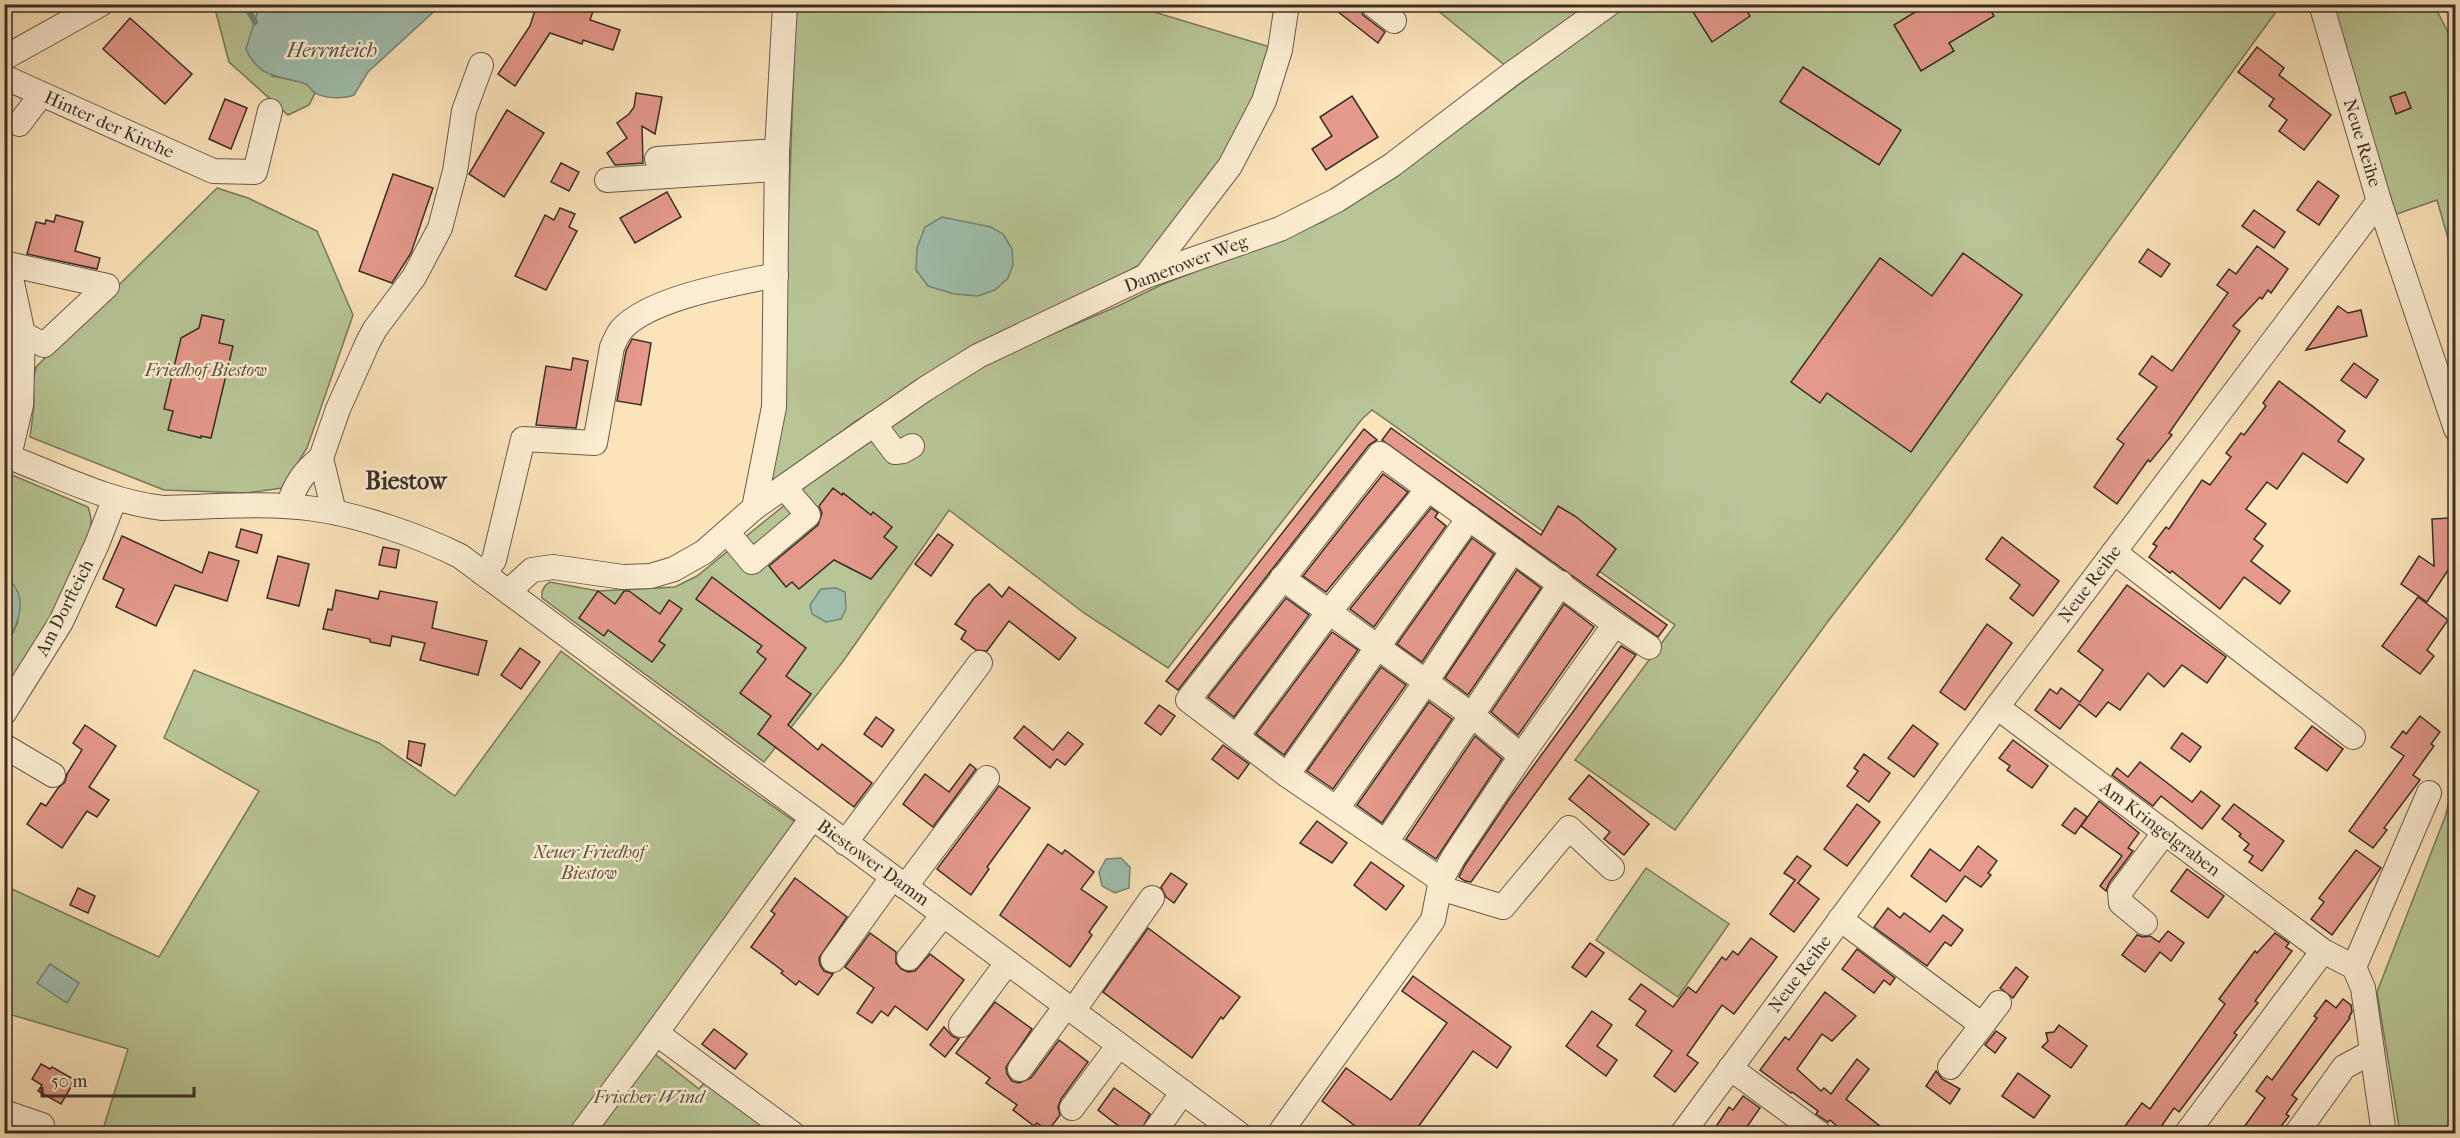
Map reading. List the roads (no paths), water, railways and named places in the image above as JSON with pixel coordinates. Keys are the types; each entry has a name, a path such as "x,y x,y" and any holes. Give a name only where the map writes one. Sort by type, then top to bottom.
{"street":[{"path":"4,58 101,4"},
{"path":"754,508 774,407 777,160 785,4"},
{"path":"1146,276 1230,166 1264,101 1280,50 1287,4"},
{"path":"1372,4 1394,21"},
{"name":"Damerower Weg","path":"509,591 532,570 554,567 623,577 651,576 674,569 704,552 754,508 874,424 925,389 978,357 1146,276 1280,229 1337,200 1392,165 1510,75 1609,4"},
{"name":"Neue Reihe","path":"1682,1134 1997,707 2379,201 2323,13"},
{"path":"334,512 321,458 338,409 375,329 414,277 440,228 455,171 464,111 481,65"},
{"name":"Hinter der Kirche","path":"4,77 213,171 255,172 270,111"},
{"path":"19,124 40,94"},
{"path":"657,159 777,160"},
{"path":"607,180 777,160"},
{"path":"2379,201 2451,401 2456,429"},
{"path":"484,573 494,560 523,439 595,443 612,347 619,332 648,309 701,292 776,275"},
{"path":"23,334 21,405 7,455 115,498 144,506 163,508 288,506 334,512 429,540 460,556 509,591"},
{"path":"874,424 895,452 903,452 912,446"},
{"path":"1612,868 1569,828 1503,907 1440,884 1338,807 1287,775 1188,700 1380,454 1649,647"},
{"path":"288,506 295,485 307,469 321,458"},
{"path":"727,532 752,562 808,515 784,487"},
{"path":"1237,736 1329,612 1428,489"},
{"name":"Am Dorfteich","path":"4,713 61,622 97,544 115,498"},
{"path":"1287,775 1375,647 1469,518"},
{"path":"1338,807 1426,682 1513,550"},
{"path":"2114,552 2353,737"},
{"path":"1281,578 1473,716 1521,756"},
{"path":"1386,842 1561,584"},
{"name":"Biestower Damm","path":"509,591 1239,1134"},
{"path":"1279,1134 1433,920 1440,884 1453,858 1521,756 1615,624"},
{"path":"845,843 980,663"},
{"name":"Am Kringelgraben","path":"1997,707 2323,951 2354,967"},
{"path":"4,746 53,775"},
{"path":"828,953 987,778"},
{"path":"2384,1134 2363,988 2354,967 2429,793"},
{"path":"894,879 950,810"},
{"path":"581,1134 812,818"},
{"path":"2145,922 2121,903 2120,892 2165,832"},
{"path":"1016,1066 1152,898"},
{"path":"909,958 943,915"},
{"path":"1840,919 1982,1025"},
{"path":"2186,1134 2323,951"},
{"path":"961,1025 1007,963"},
{"path":"1950,1067 1999,1003"},
{"path":"656,1033 793,1134"},
{"path":"1072,1108 1119,1045"},
{"path":"2296,1134 2344,1067 2372,1052"},
{"path":"1730,1068 1820,1134"},
{"path":"1153,1134 1183,1092"},
{"path":"4,1112 42,1125"}],"water":[{"name":"Herrnteich","path":"326,5 441,5 368,72 354,95 339,98 323,96 314,92 308,85 269,74 257,65 246,49 259,7 317,10"},
{"path":"942,217 991,227 1003,234 1012,249 1013,265 1008,278 995,290 978,296 954,294 928,286 916,270 917,248 925,227"},
{"path":"5,577 18,593 20,611 5,649"},
{"path":"836,588 845,592 846,609 841,619 826,622 812,614 810,605 821,589"},
{"path":"1121,858 1130,867 1129,888 1115,893 1102,886 1099,872 1106,859"},
{"path":"50,964 79,983 67,1003 37,983"}],"waterway":[{"path":"245,4 255,22"}],"district":[{"name":"Biestow","path":"406,481"}],"park label":[{"name":"Friedhof Biestow","path":"206,370"},
{"name":"Neuer Friedhof Biestow","path":"589,862"},
{"name":"Frischer Wind","path":"649,1097"}]}
